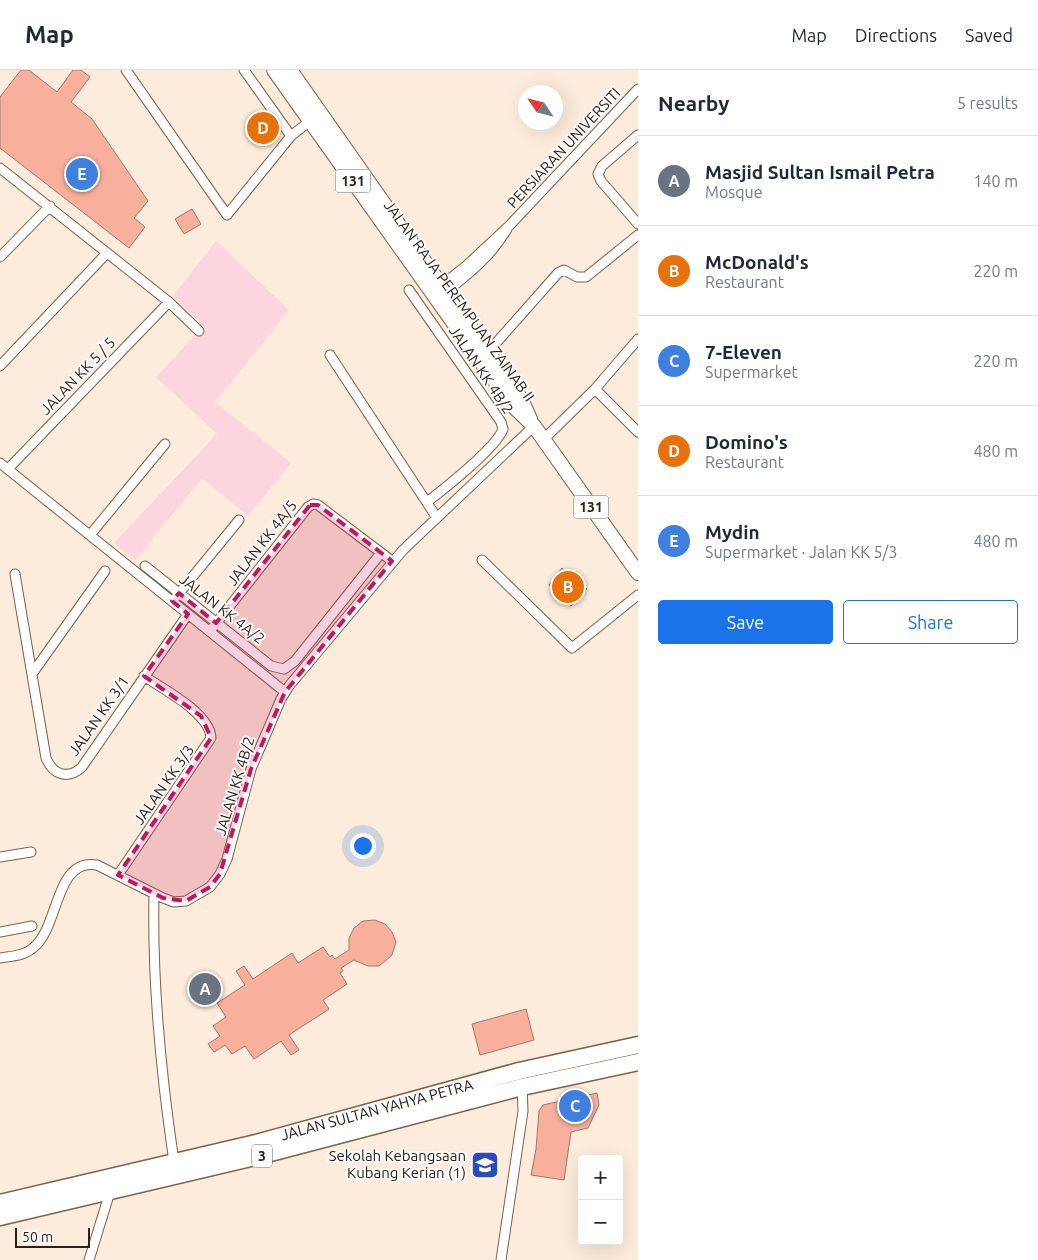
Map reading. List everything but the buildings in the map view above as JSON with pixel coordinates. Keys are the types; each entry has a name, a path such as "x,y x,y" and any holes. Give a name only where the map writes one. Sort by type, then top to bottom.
{"highway":[{"name":"JALAN SULTAN YAHYA PETRA","path":"0,1217 255,1157 638,1045"},
{"name":"JALAN SULTAN YAHYA PETRA","path":"0,1202 521,1079 638,1062"}],"main road":[{"name":"JALAN RAJA PEREMPUAN ZAINAB II","path":"274,70 310,121 439,292 488,352 522,399 534,426 543,440 638,573"},
{"name":"JALAN RAJA PEREMPUAN ZAINAB II","path":"290,70 439,292 452,322 512,405 534,426"}],"street":[{"path":"126,70 227,215 292,136 310,121"},
{"path":"244,70 292,136"},
{"name":"PERSIARAN UNIVERSITI","path":"439,292 510,225 638,89"},
{"path":"638,135 602,166 598,174 601,181 638,224"},
{"path":"0,168 169,302 199,331"},
{"path":"0,257 50,206"},
{"name":"JALAN KK 4B/2","path":"488,352 558,273 564,270 577,277 586,277 638,235"},
{"path":"0,366 107,253"},
{"name":"JALAN KK 4B/2","path":"409,290 501,422 503,429 499,437 464,472 427,502"},
{"name":"JALAN KK 5 / 5","path":"8,469 169,302"},
{"path":"438,331 452,322"},
{"path":"543,440 596,389 638,339"},
{"path":"330,355 437,518"},
{"path":"596,389 638,432"},
{"name":"JALAN KK 4B/2","path":"0,958 27,952 41,940 66,882 78,866 97,865 174,902 186,901 210,887 220,874 227,859 251,769 287,689 392,561 534,426"},
{"path":"90,535 165,444"},
{"path":"0,463 188,614 287,689"},
{"name":"JALAN KK 4A/5","path":"210,631 310,505 318,505 392,561"},
{"path":"172,601 239,520"},
{"path":"287,689 284,669 295,661 381,553"},
{"path":"482,560 572,648 638,595"},
{"name":"JALAN KK 4A/2","path":"144,566 271,666 284,669"},
{"path":"32,674 105,571"},
{"name":"JALAN KK 3/1","path":"15,574 46,758 55,771 69,775 82,767 188,614"},
{"name":"JALAN KK 3/3","path":"118,875 211,738 210,730 201,716 144,676"},
{"path":"0,857 31,852"},
{"path":"154,894 153,954 167,1116 174,1162"},
{"path":"0,932 32,926"},
{"path":"501,1260 523,1111 521,1079"},
{"path":"89,1260 110,1192"}],"highlighted area":[{"path":"310,505 318,505 392,561 285,692 251,769 220,874 210,887 186,901 163,898 118,875 211,738 201,716 144,676 188,614 172,601 179,593 216,623"}],"shaded area":[{"path":"216,241 289,310 215,402 291,463 248,516 202,478 135,560 114,543 217,434 156,377 204,326 173,296"}],"place":[{"name":"Domino's","path":"263,128"},
{"name":"Mydin","path":"82,174"},
{"name":"McDonald's","path":"568,587"},
{"name":"Masjid Sultan Ismail Petra","path":"205,989"},
{"name":"7-Eleven","path":"575,1106"},
{"name":"Sekolah Kebangsaan Kubang Kerian (1)","path":"485,1165"}]}
